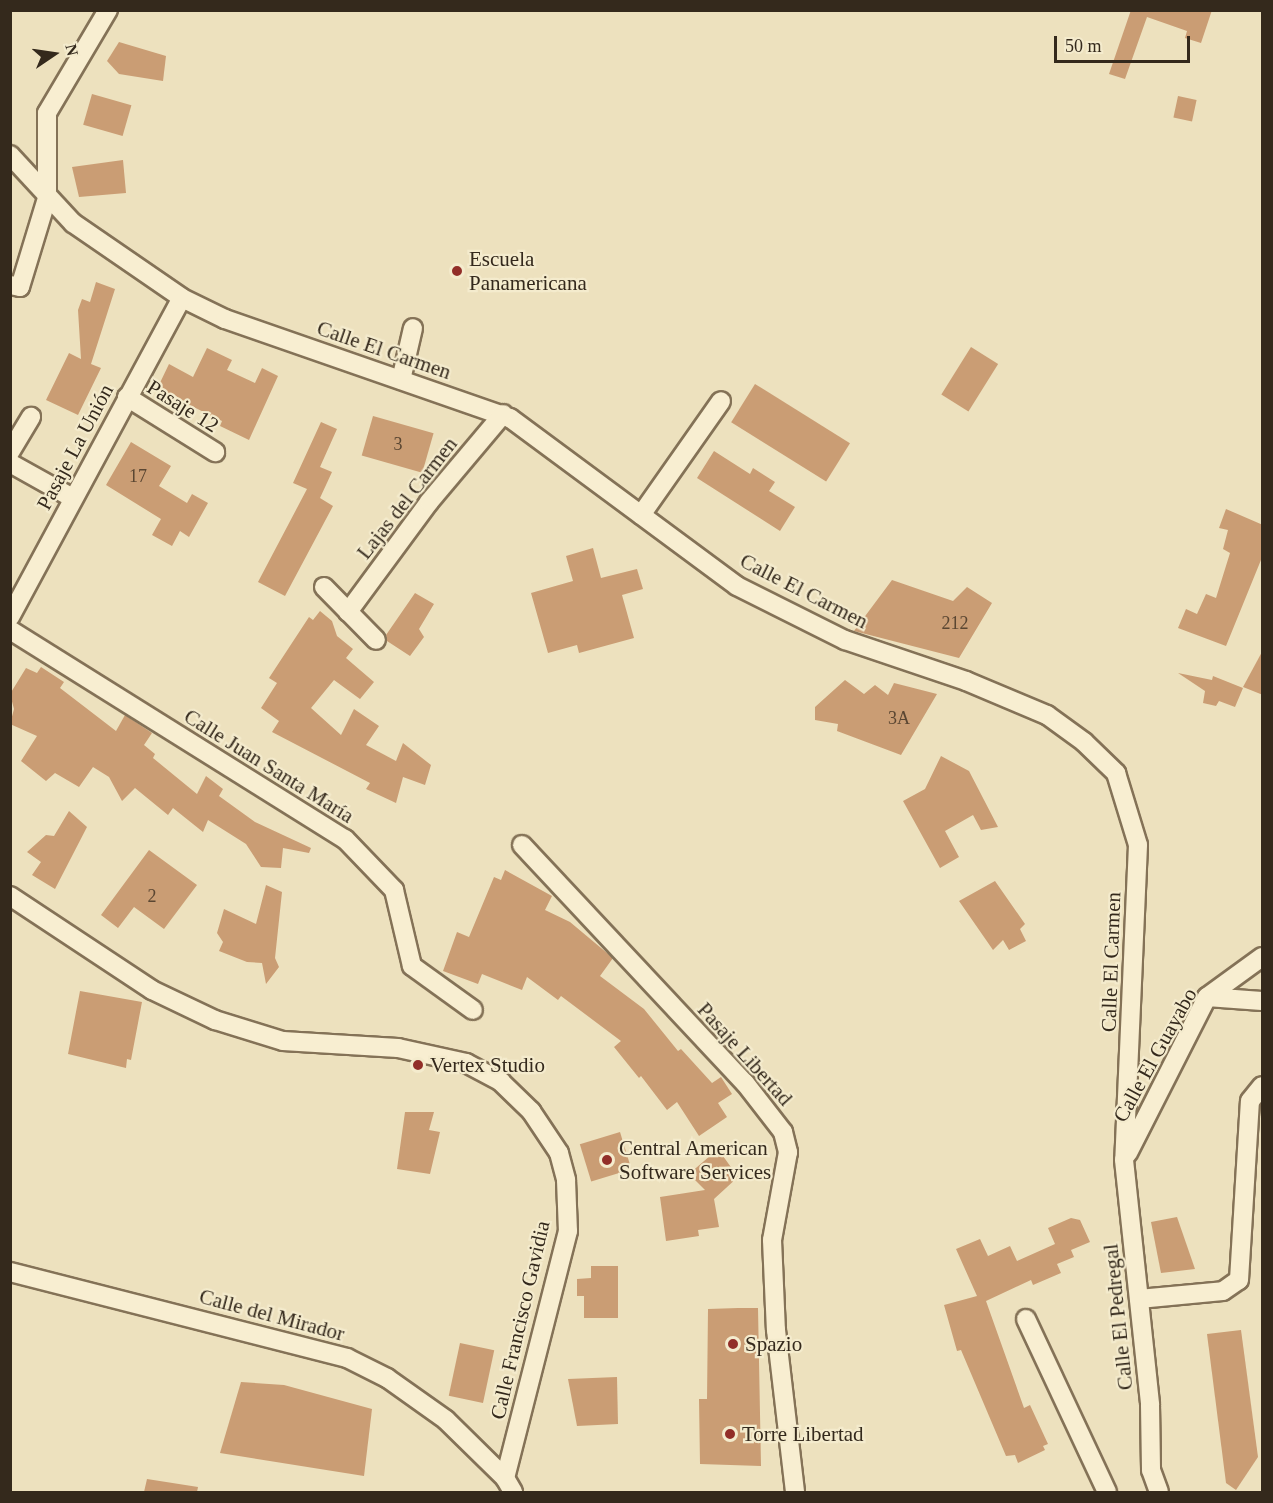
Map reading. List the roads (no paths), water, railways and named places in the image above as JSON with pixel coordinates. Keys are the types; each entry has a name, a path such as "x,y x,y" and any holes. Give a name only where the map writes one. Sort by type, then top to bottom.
{"street":[{"path":"10,285 20,287 47,198 47,113 108,10"},
{"name":"Calle El Carmen","path":"10,155 47,198 73,223 182,298 225,320 503,414 737,586 845,640 966,681 1047,715 1084,741 1116,773 1138,844 1124,1160"},
{"name":"Pasaje La Unión","path":"10,617 182,298"},
{"path":"402,380 413,328"},
{"name":"Pasaje 12","path":"127,397 215,452"},
{"path":"641,515 721,401"},
{"name":"Lajas del Carmen","path":"348,612 429,502 503,414"},
{"path":"10,452 31,417"},
{"path":"10,463 73,498"},
{"path":"324,587 376,640"},
{"name":"Calle Juan Santa María","path":"10,630 345,839 394,890 412,966 473,1010"},
{"name":"Pasaje Libertad","path":"522,845 745,1083 783,1132 788,1152 772,1240 776,1330 795,1492"},
{"name":"Calle Francisco Gavidia","path":"10,896 152,990 215,1020 283,1041 398,1048 466,1063 501,1082 531,1111 559,1153 566,1180 568,1231 509,1485"},
{"name":"Calle El Guayabo","path":"1124,1160 1208,997 1263,957"},
{"path":"1208,997 1263,1001"},
{"path":"1139,1299 1223,1291 1239,1280 1250,1101 1263,1086"},
{"name":"Calle El Pedregal","path":"1124,1160 1150,1405 1151,1470 1160,1492"},
{"name":"Calle del Mirador","path":"10,1272 347,1358 387,1378 446,1420 509,1485"},
{"path":"1026,1319 1107,1492"}],"place":[{"name":"Escuela Panamericana","path":"457,271"},
{"name":"Vertex Studio","path":"418,1065"},
{"name":"Central American Software Services","path":"607,1160"},
{"name":"Spazio","path":"733,1344"},
{"name":"Torre Libertad","path":"730,1434"}]}
